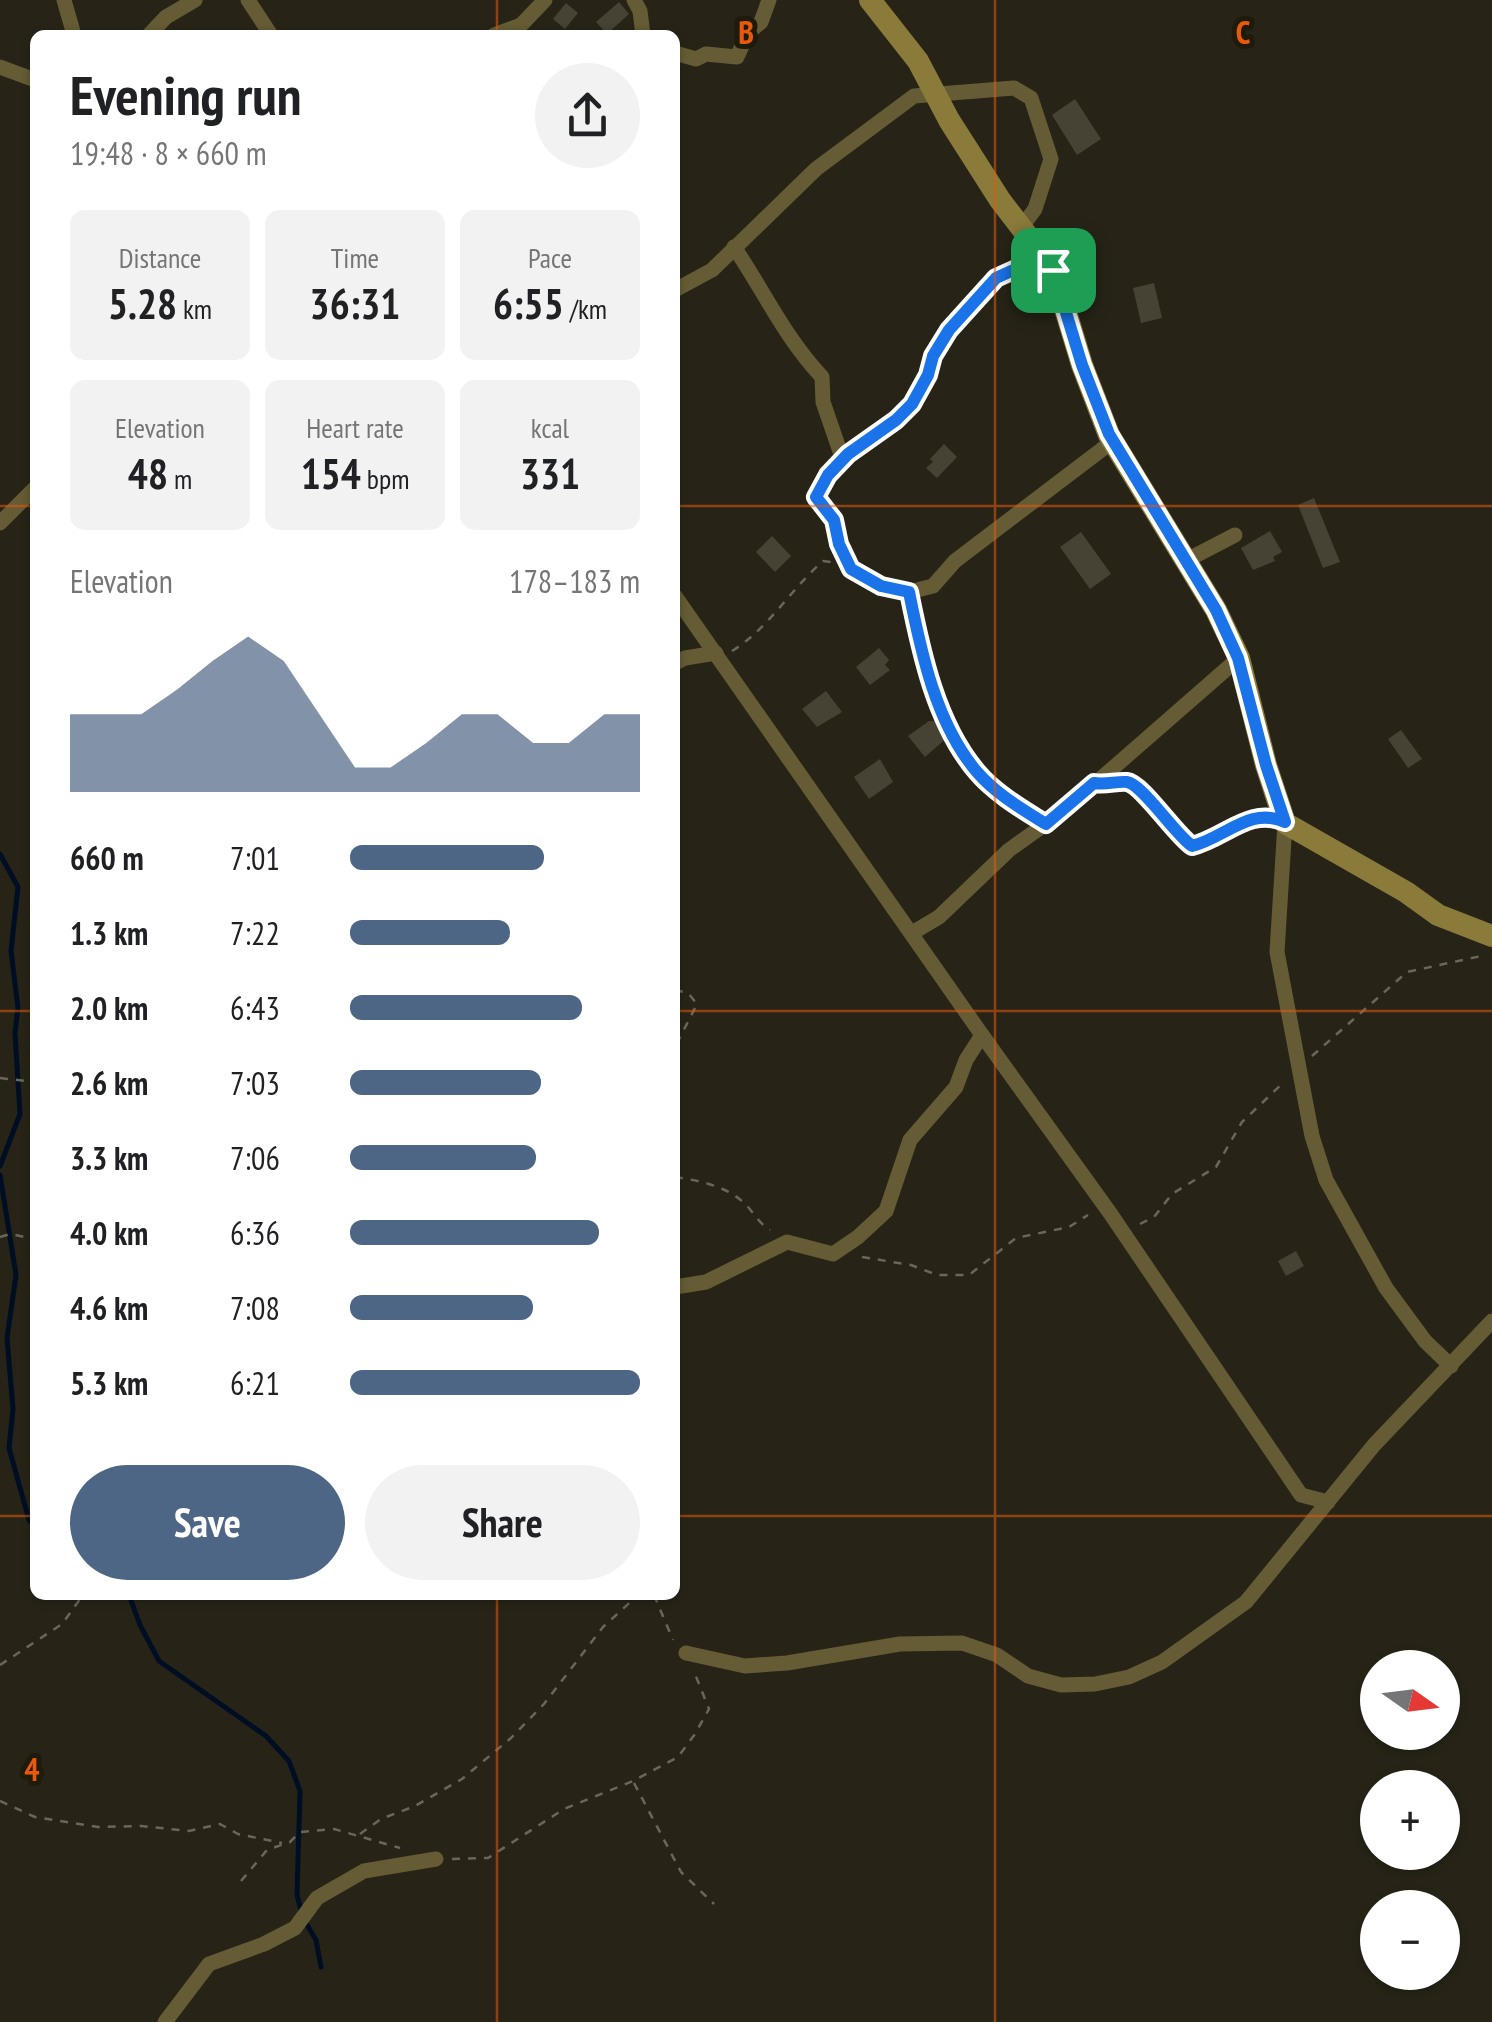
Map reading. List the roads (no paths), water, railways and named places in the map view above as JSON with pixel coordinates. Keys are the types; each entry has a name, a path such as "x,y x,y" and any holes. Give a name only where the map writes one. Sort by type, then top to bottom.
{"street":[{"path":"64,0 73,30"},
{"path":"154,30 166,16 195,0"},
{"path":"248,0 268,30"},
{"path":"508,30 521,25 544,0"},
{"path":"634,0 642,30"},
{"path":"680,54 696,59 706,54 737,57 748,33 761,22 768,0"},
{"path":"870,0 918,61 1000,200 1053,270 1082,365 1113,441 1216,610 1238,658 1285,822 1278,952 1312,1136 1326,1180 1386,1288 1425,1341 1450,1366"},
{"path":"0,67 30,78"},
{"path":"680,287 712,270 816,169 914,96 1014,88 1031,98 1052,159 1018,268 996,278 949,330 912,404 828,475 816,497 834,520 839,544 851,569 881,586 909,592 933,586 954,561 1113,441"},
{"path":"734,247 800,354 822,377 823,402 844,460"},
{"path":"0,524 30,493"},
{"path":"1185,561 1235,535"},
{"path":"680,603 1110,1213 1300,1495 1328,1502"},
{"path":"680,661 716,653"},
{"path":"912,933 939,917 1009,850 1046,824 1206,690 1238,658"},
{"path":"1285,822 1406,892 1438,916 1492,936"},
{"path":"680,1286 706,1282 787,1242 833,1254 858,1237 886,1210 910,1140 956,1086 982,1035"},
{"path":"686,1653 746,1666 787,1664 900,1644 962,1642 997,1655 1028,1676 1062,1684 1095,1684 1129,1677 1162,1662 1246,1602 1374,1445 1492,1322"},
{"path":"166,2022 209,1964 295,1928 318,1898 364,1871 436,1859"}],"waterway":[{"path":"0,854 18,887 11,951 18,1008 15,1033 20,1114 0,1166"},
{"path":"0,1175 16,1275 7,1338 13,1409 9,1448 30,1521"},
{"path":"131,1600 159,1661 266,1736 289,1761 300,1791 297,1895 303,1918 316,1940 321,1967"}]}
